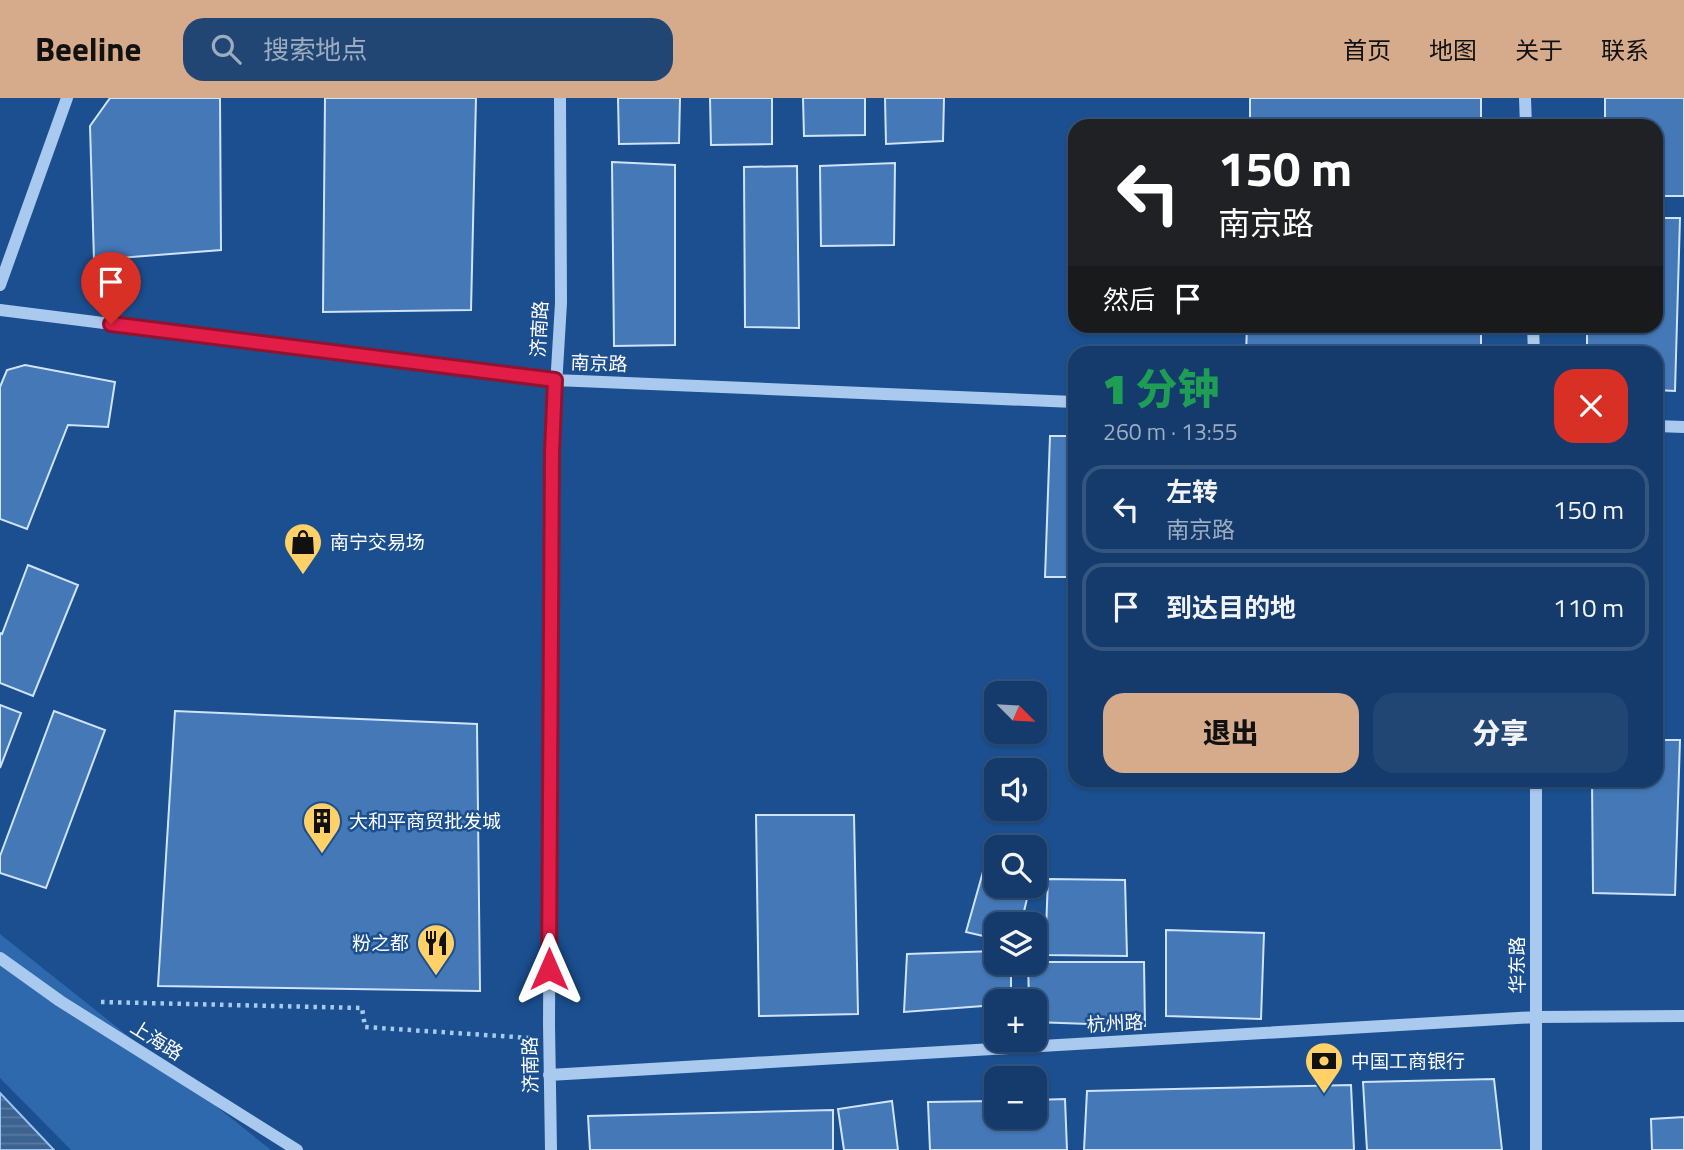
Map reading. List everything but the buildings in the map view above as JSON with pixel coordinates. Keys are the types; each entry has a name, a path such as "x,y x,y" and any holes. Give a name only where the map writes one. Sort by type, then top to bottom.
{"street":[{"path":"0,285 67,98"},
{"name":"济南路","path":"551,1150 549,1040 552,453 561,303 560,98"},
{"path":"1525,98 1526,119"},
{"name":"南京路","path":"0,310 555,380 1068,402"},
{"path":"1663,426 1684,427"},
{"name":"华东路","path":"1536,787 1536,1150"},
{"name":"上海路","path":"0,958 60,1001 298,1150"},
{"name":"杭州路","path":"549,1075 1536,1017 1684,1016"}],"path":[{"path":"60,1001 362,1008 365,1027 549,1040"}],"shaded area":[{"path":"0,934 271,1150 71,1150 0,1078"},
{"path":"0,1093 54,1150 0,1150"}],"place":[{"name":"南宁交易场","path":"303,576"},
{"name":"大和平商贸批发城","path":"322,855"},
{"name":"粉之都","path":"436,977"},
{"name":"中国工商银行","path":"1324,1095"}],"route":[{"path":"111,324 555,380 552,453 549,969"}]}
